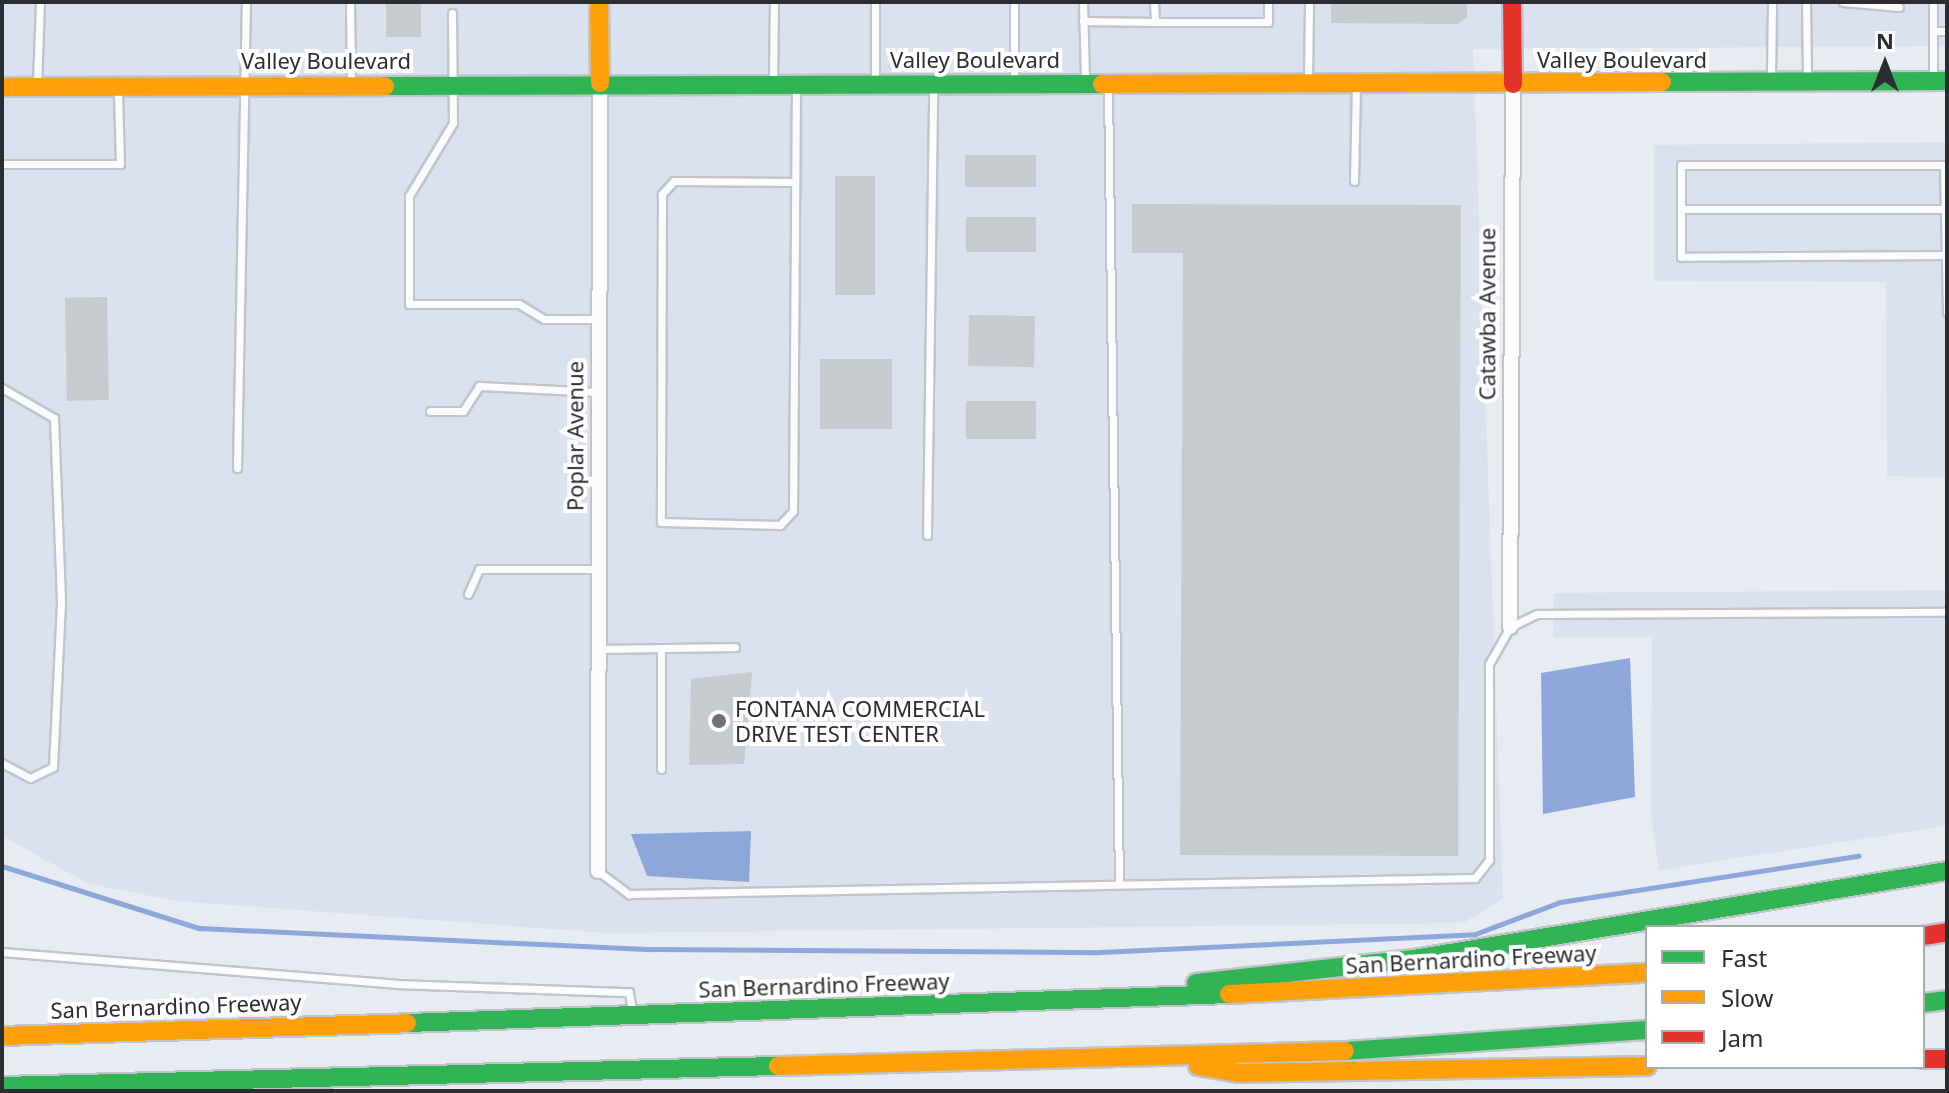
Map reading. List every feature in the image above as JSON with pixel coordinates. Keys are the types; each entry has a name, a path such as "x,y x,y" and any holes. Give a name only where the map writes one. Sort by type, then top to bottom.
{"main road":[{"name":"Poplar Avenue","path":"599,2 600,83"},
{"name":"Catawba Avenue","path":"1512,2 1513,84"},
{"name":"Valley Boulevard","path":"2,87 1940,81"},
{"path":"1121,999 1255,971 1414,959 1947,871"},
{"path":"1925,936 1947,932"},
{"path":"1925,948 1947,946"},
{"name":"San Bernardino Freeway","path":"2,1036 1121,999 1645,973"},
{"path":"1925,1003 1947,1000"},
{"path":"2,1086 1143,1057 1645,1030"},
{"path":"1143,1057 1239,1073 1645,1066"},
{"path":"1925,1059 1947,1059"}],"street":[{"name":"Poplar Avenue","path":"598,871 600,83"},
{"name":"Catawba Avenue","path":"1510,627 1513,84"}],"lane":[{"path":"37,87 40,2"},
{"path":"237,468 246,2"},
{"path":"350,2 351,84"},
{"path":"772,83 774,2"},
{"path":"875,2 875,83"},
{"path":"1014,2 1014,84"},
{"path":"1083,2 1085,84"},
{"path":"1154,2 1155,22"},
{"path":"1083,21 1268,22 1268,2"},
{"path":"1308,84 1309,2"},
{"path":"1771,82 1772,2"},
{"path":"1806,2 1807,82"},
{"path":"1843,2 1899,7"},
{"path":"1933,2 1933,31 1940,81"},
{"path":"452,13 456,84 453,123 409,196 409,304 519,304 544,319 599,319"},
{"path":"1933,31 1947,31"},
{"path":"795,182 674,181 662,194 661,522 780,525 793,511 796,83"},
{"path":"927,535 933,84"},
{"path":"1108,84 1119,881"},
{"path":"1354,181 1356,84"},
{"path":"2,164 120,164 118,86"},
{"path":"1944,255 1681,257 1681,165 1944,165 1947,312"},
{"path":"1681,209 1944,209"},
{"path":"430,411 463,411 479,386 599,392"},
{"path":"2,388 54,418 61,603 53,767 30,778 2,763"},
{"path":"468,594 479,569 599,569"},
{"path":"598,871 629,894 1482,874 1489,850 1489,664 1510,627 1553,613 1947,612"},
{"path":"599,649 735,647"},
{"path":"661,648 661,769"},
{"path":"2,952 381,983 629,992 633,1017"}],"shaded area":[{"path":"2,2 1947,2 1947,46 1473,49 1503,899 1463,923 607,933 177,901 89,884 2,836"},
{"path":"1947,142 1947,478 1887,476 1886,282 1654,281 1654,145"},
{"path":"1947,590 1947,826 1659,870 1651,816 1652,637 1553,637 1554,593"}],"water":[{"path":"1630,658 1635,797 1543,814 1541,673"},
{"path":"751,831 749,882 647,876 631,834"}],"building":[{"path":"386,2 421,2 421,37 386,37"},
{"path":"1331,2 1467,2 1467,17 1458,24 1331,23"},
{"path":"965,155 1036,155 1036,187 965,187"},
{"path":"835,176 875,176 875,295 835,295"},
{"path":"1132,204 1461,205 1458,856 1180,855 1183,253 1132,253"},
{"path":"966,217 1036,217 1036,252 966,252"},
{"path":"107,297 109,400 67,401 65,298"},
{"path":"969,315 1035,316 1034,367 968,366"},
{"path":"820,359 892,359 892,429 820,429"},
{"path":"966,401 1036,401 1036,439 966,439"},
{"name":"FONTANA COMMERCIAL DRIVE TEST CENTER","path":"752,672 744,764 689,765 691,679"}],"waterway":[{"path":"2,866 199,928 652,949 1100,952 1475,934 1560,902 1858,856"}],"traffic: fast":[{"path":"1662,82 1947,81"},
{"path":"385,86 1102,84"},
{"path":"1196,983 1414,959 1947,871"},
{"path":"407,1023 1229,994"},
{"path":"1925,1003 1947,1000"},
{"path":"1345,1051 1645,1030"},
{"path":"2,1086 778,1066"}],"traffic: slow":[{"path":"599,2 600,83"},
{"path":"1102,84 1662,82"},
{"path":"2,87 385,86"},
{"path":"1229,994 1645,973"},
{"path":"2,1036 407,1023"},
{"path":"778,1066 1345,1051"},
{"path":"1198,1066 1239,1073 1645,1066"}],"traffic: jam":[{"path":"1512,2 1513,84"},
{"path":"1925,936 1947,932"},
{"path":"1925,1059 1947,1059"}],"place":[{"name":"FONTANA COMMERCIAL DRIVE TEST CENTER","path":"719,721"}]}
